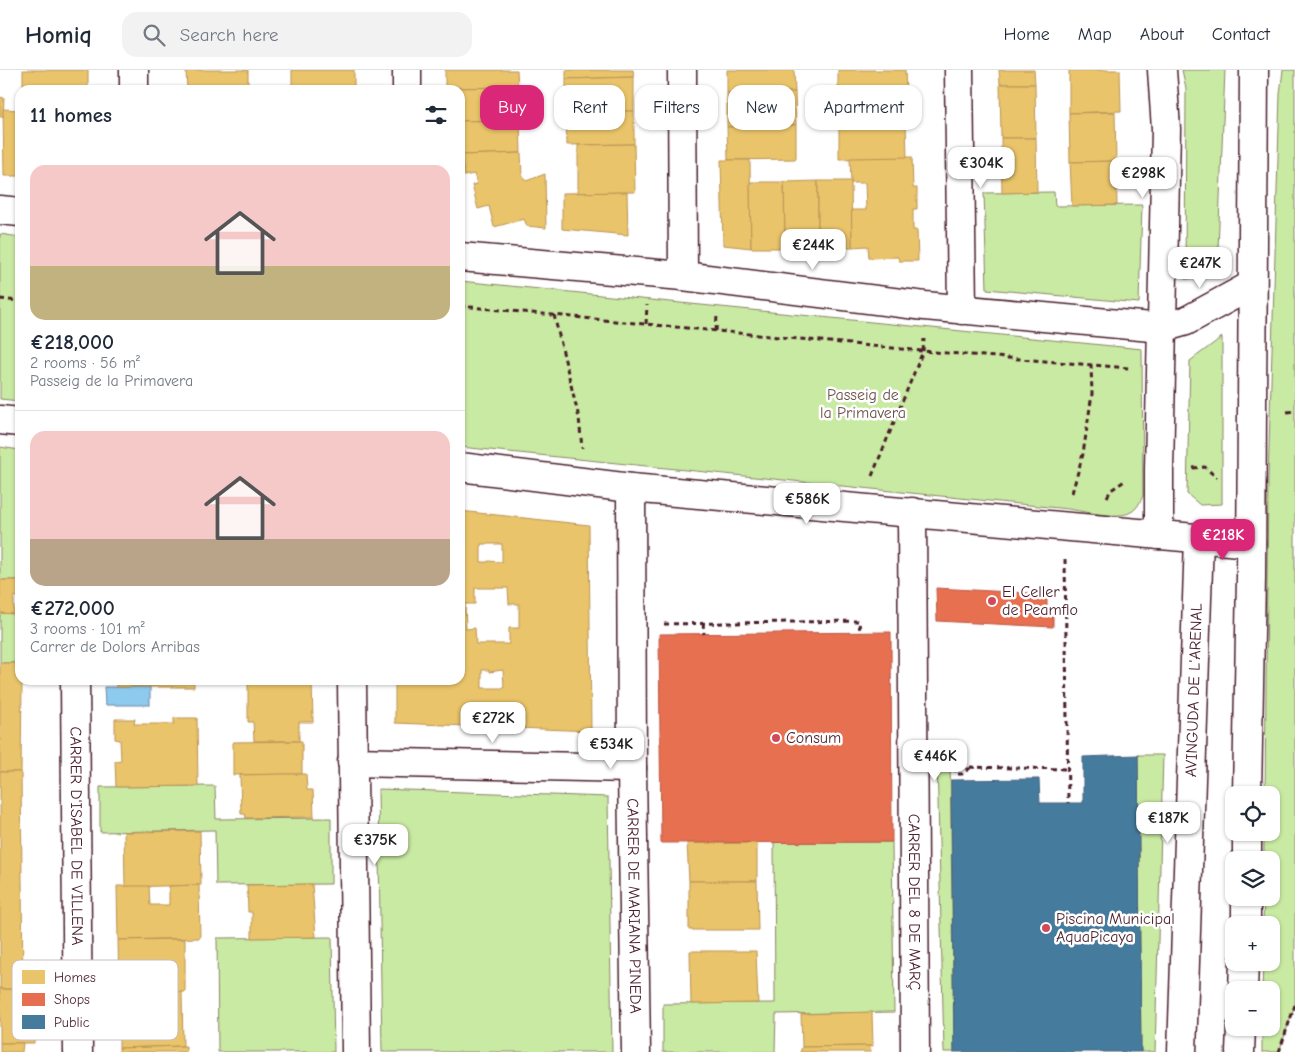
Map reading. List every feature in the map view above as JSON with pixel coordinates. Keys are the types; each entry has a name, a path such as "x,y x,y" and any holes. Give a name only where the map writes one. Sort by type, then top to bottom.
{"street":[{"path":"134,70 134,85"},
{"path":"407,70 407,85"},
{"path":"682,70 683,276"},
{"path":"958,70 962,310"},
{"path":"1159,535 1166,129 1162,70"},
{"path":"1247,786 1251,543 1254,70"},
{"path":"0,210 15,212"},
{"path":"465,257 683,276 962,310 1162,328 1186,321 1252,285"},
{"path":"0,420 15,422"},
{"path":"465,468 631,488 1251,543"},
{"name":"CARRER DE MARIANA PINEDA","path":"631,488 636,1052"},
{"name":"CARRER DEL 8 DE MARÇ","path":"912,512 915,1052"},
{"name":"AVINGUDA DE L'ARENAL","path":"1182,1052 1199,538"},
{"name":"CARRER D'ISABEL DE VILLENA","path":"75,685 77,960"},
{"path":"352,685 356,1052"},
{"path":"352,762 632,768"},
{"path":"1240,1052 1241,1036"}],"path":[{"path":"0,299 15,300"},
{"path":"646,324 647,300"},
{"path":"465,306 923,351 1134,368"},
{"path":"716,331 717,306"},
{"path":"554,315 579,418 582,451"},
{"path":"871,479 923,351"},
{"path":"1070,500 1083,454 1092,394 1091,365"},
{"path":"1190,468 1205,467 1216,476 1217,485"},
{"path":"1104,506 1111,490 1134,475"},
{"path":"1065,564 1068,803"},
{"path":"659,624 859,622 860,632"},
{"path":"703,624 704,634"},
{"path":"970,768 1067,769"},
{"path":"1279,1052 1295,1005"}],"green space":[{"path":"1182,70 1225,70 1218,250 1207,271 1198,277 1185,279 1186,88"},
{"path":"1283,70 1295,70 1295,1005 1279,1052 1262,1052 1262,1036 1280,1036 1280,981 1262,981 1263,971 1280,971 1280,916 1263,916 1264,906 1280,906 1280,851 1264,851 1264,841 1280,841 1280,786 1265,786 1268,479 1280,94"},
{"path":"1054,192 1055,206 1142,205 1139,303 987,289 984,193"},
{"path":"0,234 15,236 15,400 0,399"},
{"name":"Passeig de la Primavera","path":"465,281 1142,349 1143,496 1133,511 1125,514 1109,515 1068,509 465,448"},
{"path":"1222,337 1222,504 1200,505 1187,494 1190,361"},
{"path":"0,447 15,449 15,580 0,580"},
{"path":"0,613 15,614 15,663 0,663"},
{"path":"1138,755 1163,755 1155,1052 1141,1052"},
{"path":"937,758 950,758 954,1052 944,1052"},
{"path":"215,786 216,819 331,818 331,884 216,885 215,830 100,832 100,787"},
{"path":"378,789 608,797 612,1052 382,1052"},
{"path":"774,842 892,842 894,1012 776,1014 775,1052 663,1052 663,1004 775,1003"},
{"path":"332,937 334,1052 218,1052 217,938"}],"water":[{"path":"104,687 150,687 150,705 105,705"}],"building: Homes":[{"path":"23,70 88,70 88,85 23,85"},
{"path":"186,70 248,70 248,85 187,85"},
{"path":"292,70 354,70 354,85 292,85"},
{"path":"445,70 517,70 518,85 480,85 480,88 465,88 465,85 445,85"},
{"path":"566,70 633,70 634,77 566,79"},
{"path":"727,70 794,70 795,85 728,85 727,93"},
{"path":"838,70 905,70 906,85 838,85"},
{"path":"999,70 1034,70 1035,84 1000,84"},
{"path":"1069,70 1120,70 1121,111 1069,113"},
{"path":"634,77 634,111 625,111 625,85 566,85 566,79"},
{"path":"1000,84 1035,84 1036,138 1001,138"},
{"path":"465,88 480,88 480,121 465,121"},
{"path":"795,92 796,125 795,125"},
{"path":"727,93 728,93 727,127"},
{"path":"0,97 4,98 3,117 0,117"},
{"path":"3,109 15,110 15,176 4,176"},
{"path":"625,111 634,111 634,144 567,145 567,130 625,130"},
{"path":"1115,112 1116,161 1070,162 1069,113"},
{"path":"465,121 480,121 480,130 520,130 521,153 465,155"},
{"path":"795,125 796,159 728,160 727,127 728,130 795,130"},
{"path":"839,130 906,130 907,158 839,159"},
{"path":"1001,138 1036,138 1037,192 1002,193"},
{"path":"634,144 635,192 578,193 578,145"},
{"path":"521,153 522,175 526,181 545,174 546,228 527,226 524,219 494,227 489,206 478,209 472,185 477,184 474,174 465,176 465,155"},
{"path":"912,157 913,188 917,188 917,209 913,209 913,230 917,230 918,261 899,261 898,257 869,258 868,246 852,247 851,210 866,210 865,183 851,183 850,158"},
{"path":"721,160 750,160 751,248 723,245"},
{"path":"1116,161 1117,205 1072,206 1070,162"},
{"path":"818,181 818,247 785,248 784,182"},
{"path":"818,181 851,181 852,247 818,247"},
{"path":"750,182 784,182 785,248 751,248"},
{"path":"627,192 628,235 562,229 562,193"},
{"path":"465,512 589,525 591,731 395,723 395,685 465,685 465,604","holes":["481,544 502,544 502,562 481,562","475,588 508,588 509,604 519,604 519,628 509,628 509,644 476,644 475,628 466,629 465,604 475,604","482,670 489,670 489,672 503,670 504,688 482,688"]},
{"path":"0,580 15,580 14,614 0,613"},
{"path":"0,663 15,663 15,685 22,685 21,772 0,772"},
{"path":"116,685 194,685 194,687 116,687"},
{"path":"248,685 312,685 313,722 299,722 299,741 254,741 253,722 248,722"},
{"path":"174,718 197,718 198,786 116,787 115,761 121,760 120,740 115,739 115,719 135,719 134,724 174,724"},
{"path":"302,741 302,774 233,775 233,742"},
{"path":"0,772 21,772 23,960 12,960 12,989 0,989"},
{"path":"306,774 307,790 313,790 314,817 246,818 245,814 241,814 240,775"},
{"path":"200,831 201,885 125,887 124,832"},
{"path":"687,843 757,843 757,881 689,881"},
{"path":"689,881 757,881 758,930 689,930"},
{"path":"312,884 316,937 252,938 252,912 248,912 247,885"},
{"path":"199,885 200,938 118,940 117,886 149,886 150,905 169,905 169,886"},
{"path":"185,939 185,992 178,992 178,960 118,960 118,940"},
{"path":"690,951 756,951 758,1003 691,1004"},
{"path":"0,989 12,989 12,1040 34,1040 34,1043 0,1043"},
{"path":"178,992 182,992 183,1046 119,1048 119,1040 178,1040"},
{"path":"872,1012 873,1046 802,1047 801,1014"},
{"path":"0,1043 23,1043 22,1052 0,1052"},
{"path":"186,1046 186,1052 119,1052 119,1048"},
{"path":"870,1046 871,1052 800,1052 802,1047"}],"building: Shops":[{"name":"El Celler de Peamflo","path":"936,588 1047,594 1047,609 1053,610 1053,627 937,621"},
{"name":"Consum","path":"891,632 892,842 661,843 659,634"}],"building: Public":[{"name":"Piscina Municipal AquaPicaya","path":"1138,755 1141,1052 954,1052 951,780 1039,779 1040,803 1083,803 1083,757"}],"place":[{"name":"El Celler de Peamflo","path":"992,601"},
{"name":"Consum","path":"776,738"},
{"name":"Piscina Municipal AquaPicaya","path":"1046,928"}]}
